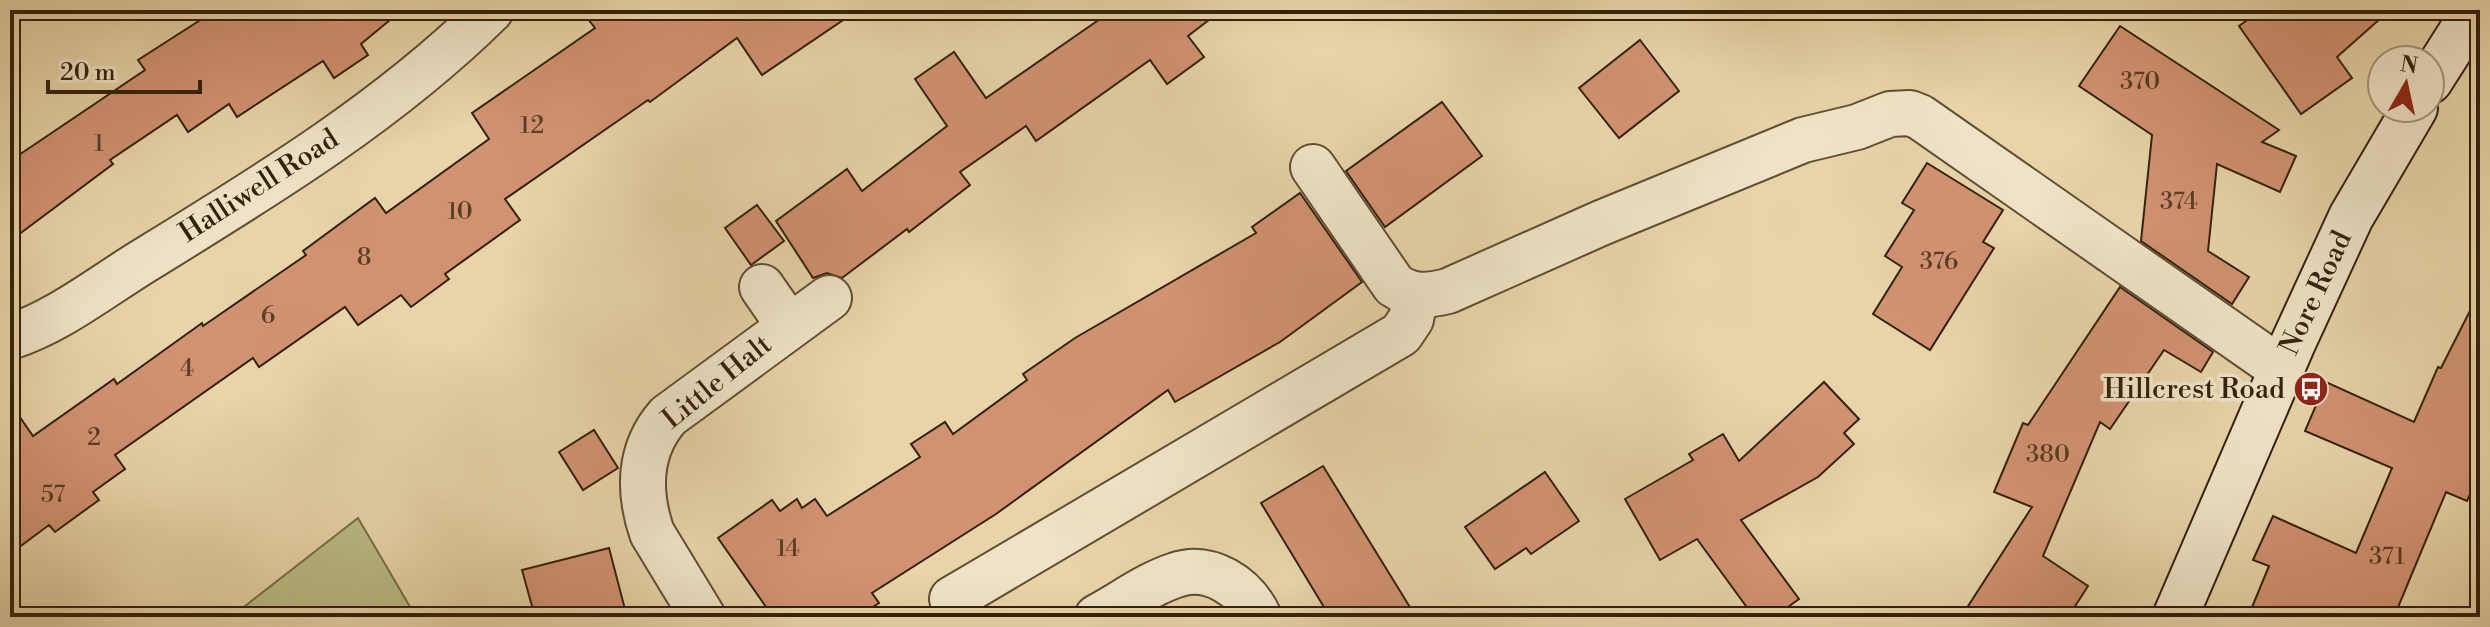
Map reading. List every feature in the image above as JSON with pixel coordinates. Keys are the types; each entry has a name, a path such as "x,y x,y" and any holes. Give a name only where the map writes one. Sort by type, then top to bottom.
{"street":[{"name":"Halliwell Road","path":"10,337 58,313 267,184 393,96 449,52 491,10"},
{"path":"2446,56 2475,10"},
{"path":"1313,167 1394,285 1426,296 1448,291 1601,223 1803,140 1857,127 1890,114 1910,113 2281,369"},
{"name":"Nore Road","path":"2175,617 2281,369 2351,217 2406,124"},
{"name":"Little Halt","path":"762,287 789,326"},
{"path":"952,599 1401,334 1411,319 1416,295"},
{"name":"Little Halt","path":"703,617 652,533 647,519 642,481 648,447 668,416 829,298"},
{"path":"1097,617 1179,573 1209,574 1240,589 1259,617"}],"green space":[{"path":"358,518 416,617 231,617"}],"building":[{"path":"216,10 402,10 361,44 368,55 334,78 323,61 237,117 229,104 188,132 177,115 110,160 113,164 10,241 10,161 145,70 138,60"},
{"path":"581,10 858,10 762,75 737,38 650,102 648,100 505,199 520,220 445,274 449,279 411,307 401,295 358,325 345,307 259,367 253,358 115,455 125,469 93,492 99,500 55,532 49,525 10,554 10,403 33,436 114,379 117,384 202,323 203,326 306,255 303,251 375,198 386,213 489,139 472,113 595,28"},
{"path":"1113,10 1222,10 1188,36 1204,57 1167,84 1150,60 1036,141 1026,126 960,172 970,185 909,232 907,229 842,278 827,273 813,278 776,221 847,169 862,191 947,126 915,79 954,52 986,98"},
{"path":"2261,10 2390,10 2337,57 2352,78 2301,114 2239,26"},
{"path":"2120,26 2279,130 2262,142 2296,156 2280,192 2217,164 2208,251 2249,277 2232,304 2141,241 2152,135 2079,86"},
{"path":"1640,40 1679,91 1619,138 1579,88"},
{"path":"1442,102 1482,156 1385,227 1346,171"},
{"path":"1927,163 2003,210 1983,242 1994,248 1930,350 1873,314 1902,267 1885,256 1914,210 1902,203"},
{"path":"1300,193 1362,282 1280,342 1175,402 1168,390 996,514 872,593 879,603 858,617 773,617 718,538 772,500 780,511 797,499 802,508 815,499 827,516 920,457 911,444 945,422 953,434 1027,380 1023,374 1075,338 1256,233 1252,227"},
{"path":"757,205 784,241 751,265 725,228"},
{"path":"2120,287 2213,352 2201,372 2164,350 2110,429 2100,422 2043,556 2088,586 2068,617 1961,617 2032,507 1994,492 2023,423 2028,425"},
{"path":"2480,291 2480,472 2467,501 2446,492 2394,617 2248,617 2269,566 2253,560 2273,516 2356,553 2392,468 2305,431 2326,382 2414,422 2438,367 2441,368"},
{"path":"1824,382 1859,419 1844,433 1854,444 1818,477 1741,520 1799,599 1774,617 1754,617 1697,539 1660,560 1625,499 1693,460 1689,454 1723,434 1739,461"},
{"path":"594,430 618,468 583,490 559,452"},
{"path":"1323,466 1416,617 1330,617 1261,503"},
{"path":"1545,472 1579,521 1531,554 1526,548 1495,569 1465,527"},
{"path":"609,548 627,617 535,617 522,570"}],"place":[{"name":"Hillcrest Road","path":"2311,389"}]}
